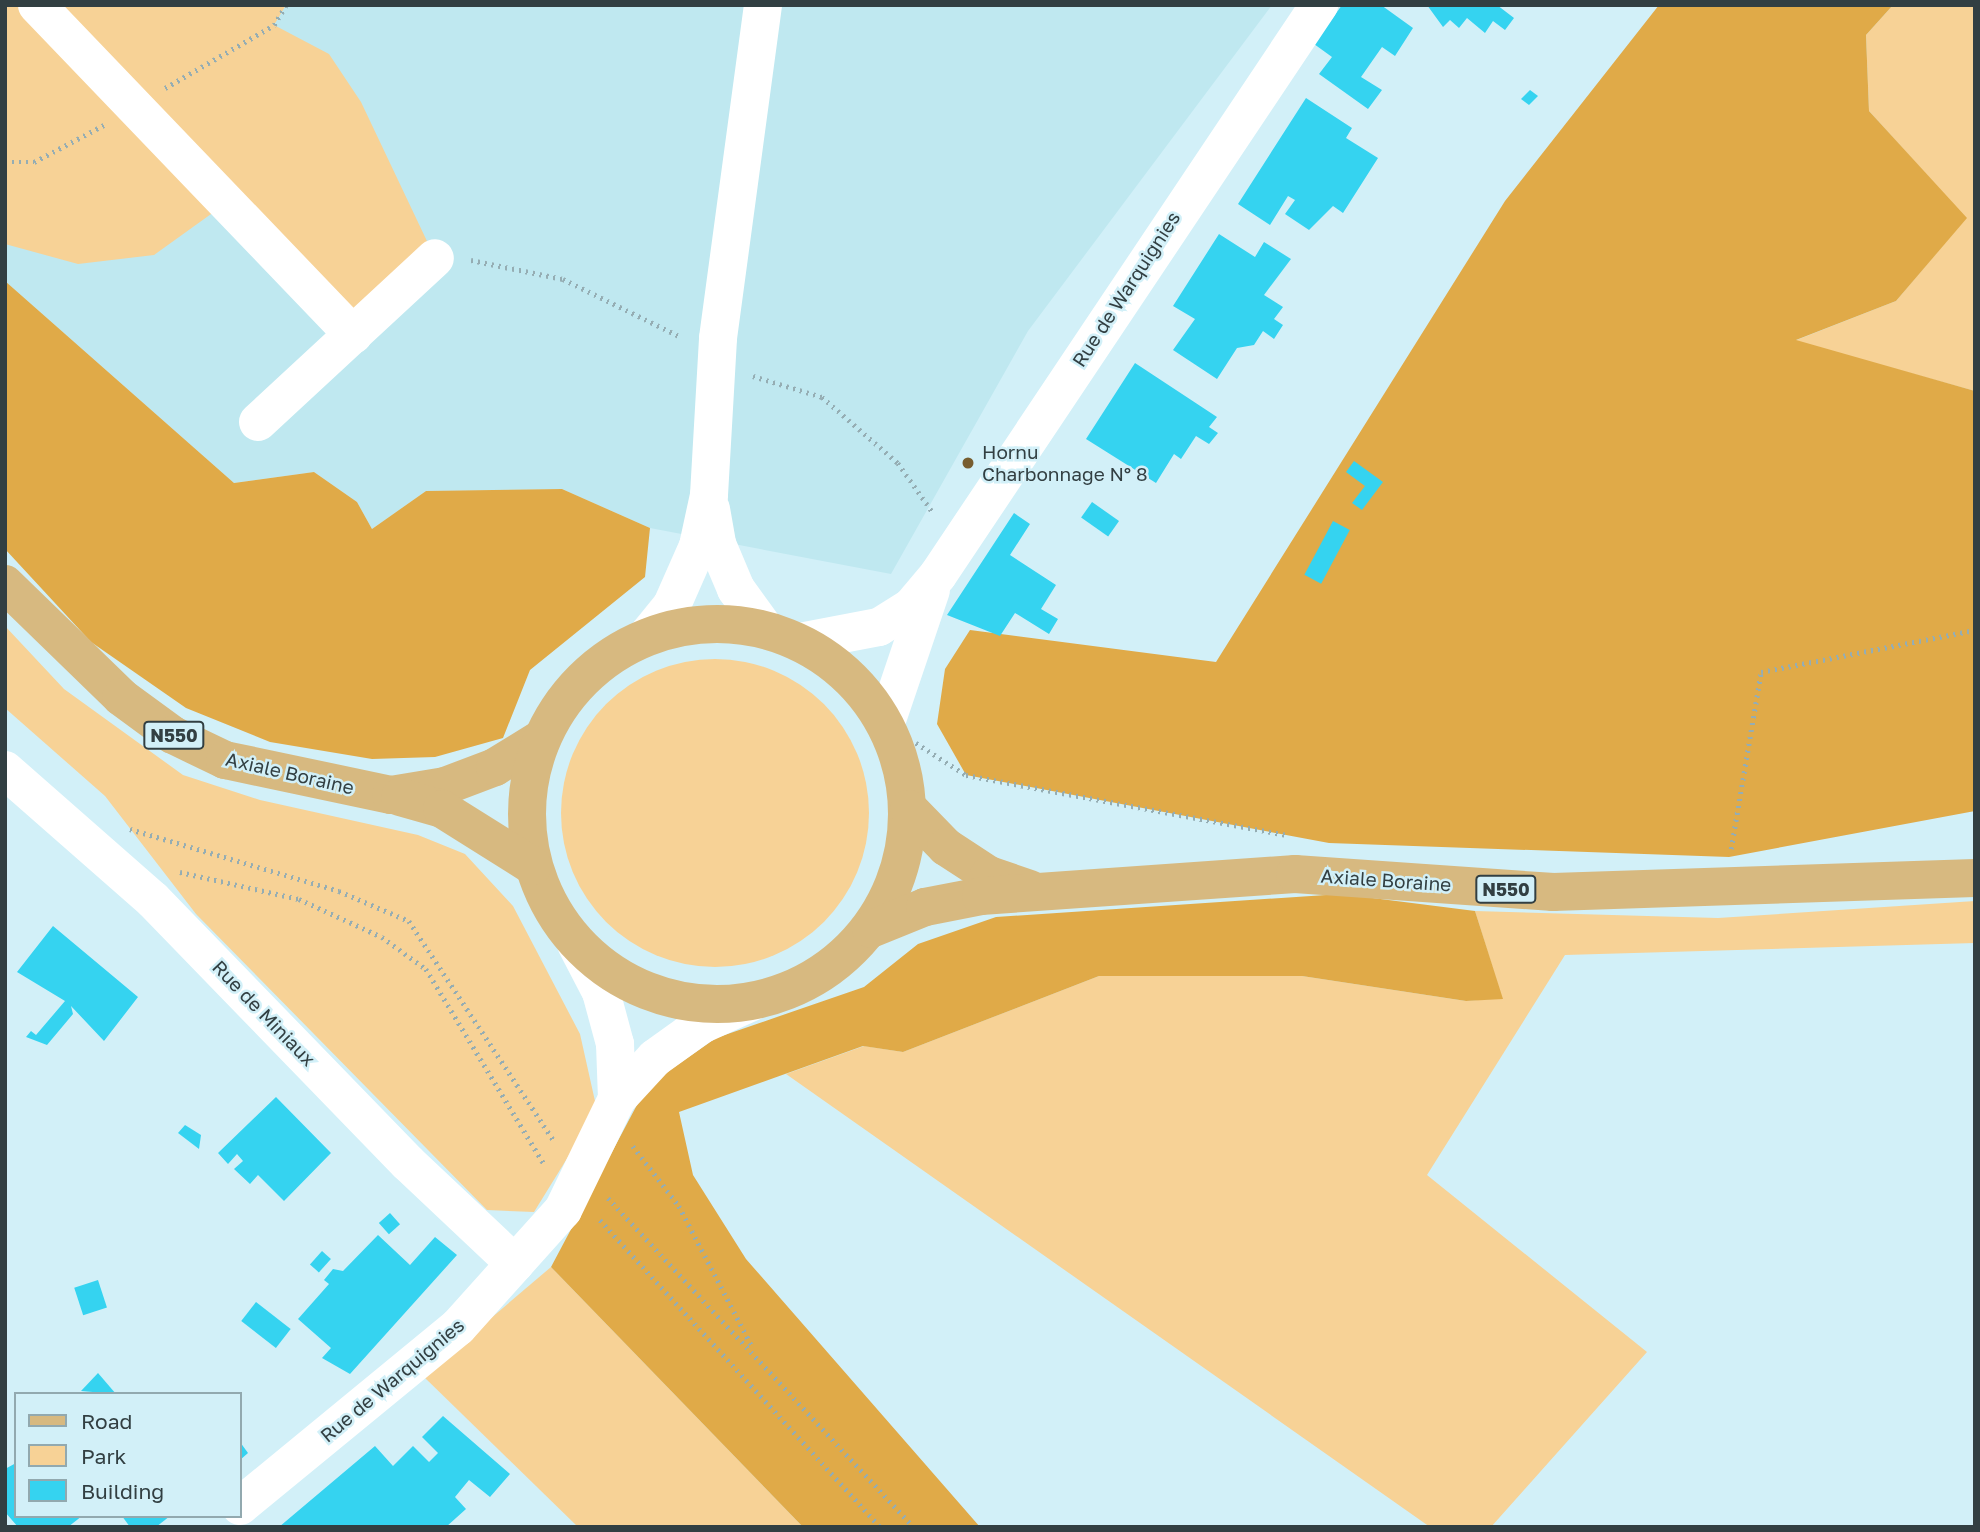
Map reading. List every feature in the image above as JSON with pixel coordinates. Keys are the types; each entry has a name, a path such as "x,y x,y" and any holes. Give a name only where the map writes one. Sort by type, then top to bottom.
{"main road":[{"name":"Axiale Boraine","path":"5,584 121,697 173,735 225,760 391,794 483,772 542,738"},
{"name":"Axiale Boraine","path":"706,623 783,636 849,676 886,723 903,765 909,809 896,882 871,929 836,964 797,988 752,1002 675,999 627,983 576,944 550,907 533,866 526,801 542,738 584,676 647,636 706,623"},
{"path":"391,794 442,809 533,866"},
{"name":"Axiale Boraine","path":"909,809 946,847 989,875 1038,892 1295,874 1553,892 1975,878"},
{"path":"871,929 925,907 1038,892"}],"street":[{"path":"37,5 353,335"},
{"path":"647,636 672,605 698,546 709,495 717,359 763,5"},
{"name":"Rue de Warquignies","path":"947,561 1319,5"},
{"path":"258,422 435,258"},
{"path":"709,495 726,567 783,636 879,627 912,606 947,561"},
{"path":"886,723 916,622 947,561"},
{"name":"Rue de Miniaux","path":"5,770 160,884 515,1264"},
{"path":"576,944 601,992 615,1044 617,1099"},
{"name":"Rue de Warquignies","path":"242,1504 458,1327 563,1210 617,1099 692,1032 752,1002"}],"path":[{"path":"274,24 286,5"},
{"path":"435,258 485,261 563,279 644,315 717,359 822,397 898,463 947,561"},
{"path":"1729,857 1761,672 1975,630"},
{"path":"886,723 966,775 1302,838"},
{"path":"118,825 350,895 409,921 557,1145"},
{"path":"160,884 299,899 382,937 426,970 544,1164"},
{"path":"643,1153 679,1206 757,1355"},
{"path":"622,1213 757,1355 914,1527"},
{"path":"610,1230 880,1527"}],"shaded area":[{"path":"5,5 1272,5 1028,331 891,574 650,528 562,489 426,491 372,529 357,502 314,472 234,483 5,281"},
{"path":"1659,5 1893,5 1866,35 1869,111 1967,218 1896,301 1796,340 1975,391 1975,811 1729,857 1329,843 966,775 937,724 945,669 970,630 1216,662 1505,201"},
{"path":"5,281 234,483 314,472 357,502 372,529 426,491 562,489 650,528 645,577 530,670 503,738 435,757 372,759 270,742 186,708 91,642 5,549"},
{"path":"1341,894 1475,911 1503,999 1466,1001 1302,976 1099,976 903,1052 863,1046 679,1112 693,1175 746,1259 980,1527 803,1527 551,1267 647,1086 716,1038 864,987 918,944 996,917"}],"green space":[{"path":"5,5 286,5 274,25 329,54 361,102 435,258 353,335 225,204 154,255 78,264 5,244"},
{"path":"1893,5 1975,5 1975,391 1794,341 1896,301 1966,218 1869,111 1866,35"},
{"path":"5,626 64,689 183,775 260,800 418,835 465,854 513,906 580,1034 597,1110 534,1212 487,1210 196,914 105,796 5,708"},
{"path":"715,659 745,662 774,671 800,685 824,704 843,728 857,754 866,783 869,813 866,843 857,872 843,898 824,922 800,941 774,955 745,964 715,967 685,964 656,955 630,941 606,922 587,898 573,872 564,843 561,813 564,783 573,754 587,728 606,704 630,685 656,671 685,662"},
{"path":"1975,901 1975,943 1565,955 1427,1175 1647,1352 1491,1527 1430,1527 786,1074 864,1046 903,1052 1099,976 1302,976 1466,1001 1502,998 1475,911 1718,918"},
{"path":"551,1267 803,1527 578,1527 423,1376"}],"building":[{"path":"1342,5 1381,5 1413,28 1395,56 1382,47 1361,77 1382,90 1368,109 1319,74 1332,57 1314,44"},
{"path":"1427,5 1497,5 1514,18 1505,30 1493,21 1485,33 1467,18 1459,28 1450,20 1443,27"},
{"path":"1530,90 1538,96 1529,105 1521,99"},
{"path":"1306,98 1352,128 1346,138 1378,158 1343,213 1333,206 1309,230 1285,214 1295,200 1288,196 1270,225 1238,204"},
{"path":"1219,234 1255,257 1264,242 1291,259 1264,295 1283,307 1274,319 1283,325 1274,339 1263,331 1254,345 1237,348 1217,379 1173,350 1195,319 1173,306"},
{"path":"1135,363 1217,417 1209,427 1218,433 1209,444 1196,436 1181,459 1174,454 1156,483 1086,439"},
{"path":"1354,461 1383,482 1362,510 1352,503 1365,486 1346,472"},
{"path":"1092,502 1119,521 1108,536 1081,518"},
{"path":"1014,513 1030,524 1010,555 1056,585 1041,609 1058,619 1049,634 1015,613 1000,636 947,615"},
{"path":"1333,521 1350,530 1321,584 1304,575"},
{"path":"53,926 138,997 104,1041 71,1006 73,1014 47,1045 26,1037 31,1031 36,1035 65,1001 17,972"},
{"path":"276,1097 331,1153 284,1201 258,1175 250,1184 234,1169 243,1161 237,1154 228,1164 218,1153"},
{"path":"185,1125 201,1135 199,1149 178,1133"},
{"path":"390,1213 400,1224 389,1234 379,1223"},
{"path":"378,1235 410,1265 435,1237 457,1255 350,1374 322,1358 331,1348 298,1319 329,1284 324,1280 333,1269 343,1271"},
{"path":"322,1251 331,1259 319,1272 310,1264"},
{"path":"98,1280 107,1308 83,1315 74,1288"},
{"path":"256,1302 291,1329 276,1348 241,1321"},
{"path":"98,1373 114,1392 93,1392 81,1391"},
{"path":"443,1416 510,1474 490,1497 469,1480 455,1497 466,1509 446,1527 279,1527 375,1446 393,1466 413,1446 429,1462 438,1453 422,1437"},
{"path":"242,1445 248,1453 242,1458"},
{"path":"14,1464 14,1518 79,1518 68,1527 18,1527 5,1512 5,1469"},
{"path":"123,1518 167,1518 156,1527 130,1527"}],"place":[{"name":"Hornu Charbonnage N° 8","path":"968,463"}]}
